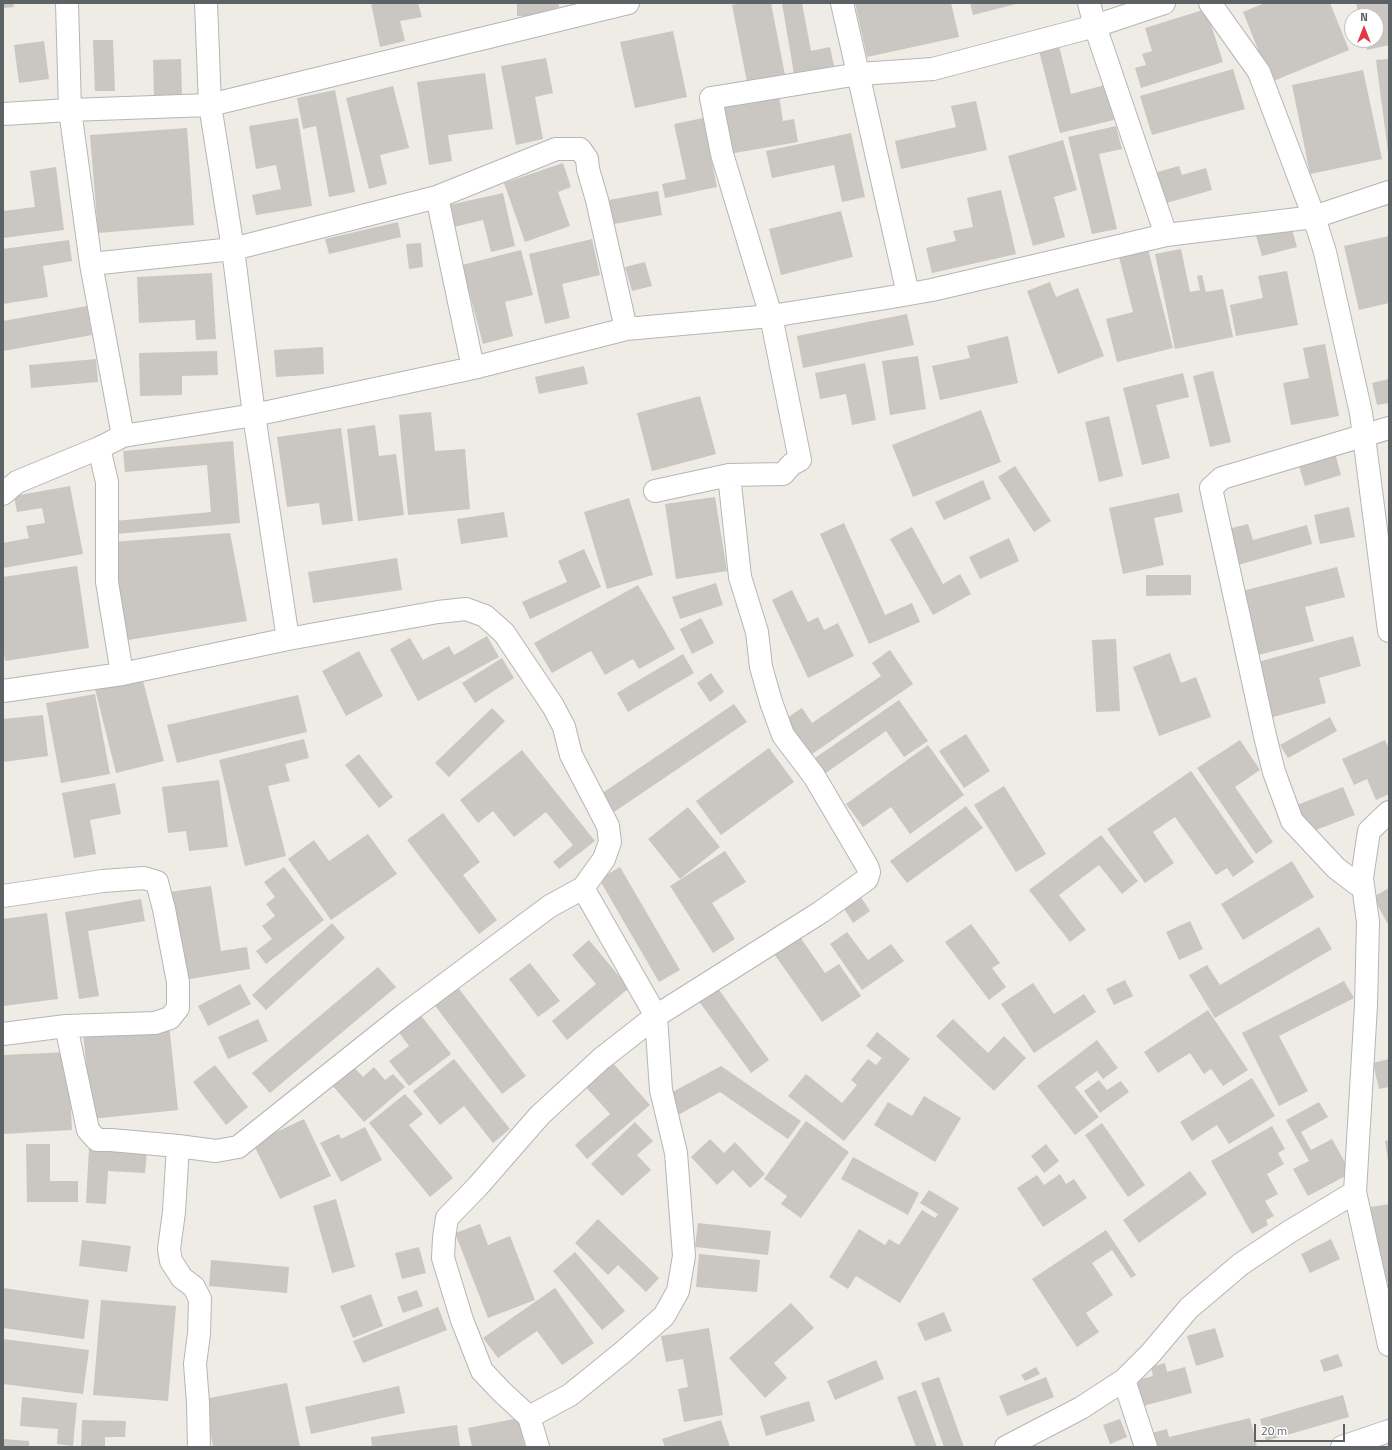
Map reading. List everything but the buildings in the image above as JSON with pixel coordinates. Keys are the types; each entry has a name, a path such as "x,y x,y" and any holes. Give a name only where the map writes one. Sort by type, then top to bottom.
{"street":[{"path":"67,3 70,110 91,264 123,436"},
{"path":"206,3 210,105 233,249 254,415 288,639"},
{"path":"3,114 210,105 628,3"},
{"path":"842,3 908,294"},
{"path":"1089,3 1095,26 1166,235"},
{"path":"655,491 729,475 783,474 792,464 800,460 771,316 722,154 711,98 859,74 933,69 1095,26 1164,3"},
{"path":"1210,3 1259,72 1314,217 1325,252 1361,413 1389,631"},
{"path":"91,264 233,249 437,197 556,149 580,149 587,159 588,169 597,200 626,329"},
{"path":"3,494 16,482 99,448 123,436 254,415 473,368 626,329 771,316 908,294 932,290 1166,235 1314,217 1389,192"},
{"path":"437,197 473,368"},
{"path":"1362,878 1356,884 1346,876 1319,851 1292,821 1274,772 1265,736 1212,488 1222,478 1389,428"},
{"path":"99,448 107,482 107,582 122,674"},
{"path":"538,1447 529,1417 482,1371 462,1320 443,1258 447,1218 478,1186 540,1115 601,1059 656,1016 820,912 867,879 869,872 858,850 814,776 783,735 771,702 761,668 757,632 740,577 729,475"},
{"path":"3,691 122,674 288,639 438,612 466,609 485,616 504,633 553,706 564,727 571,755 608,826 610,842 604,859 583,888 550,906 418,1005 238,1148 216,1152 178,1146 97,1140 88,1130 66,1026"},
{"path":"1389,812 1369,831 1362,878 1368,922 1366,1005 1354,1192 1389,1345"},
{"path":"3,896 103,881 144,878 156,882 160,891 178,982 178,1008 170,1018 154,1023 66,1026 3,1034"},
{"path":"529,1417 570,1396 664,1316 678,1290 684,1256 676,1154 661,1090 656,1016 583,888"},
{"path":"178,1146 174,1212 169,1249 171,1261 182,1278 194,1287 200,1299 199,1334 195,1364 199,1447"},
{"path":"1006,1447 1081,1408 1124,1380 1151,1353 1189,1308 1241,1264 1354,1192"},
{"path":"1124,1380 1146,1447"},
{"path":"1342,1447 1389,1432"}]}
